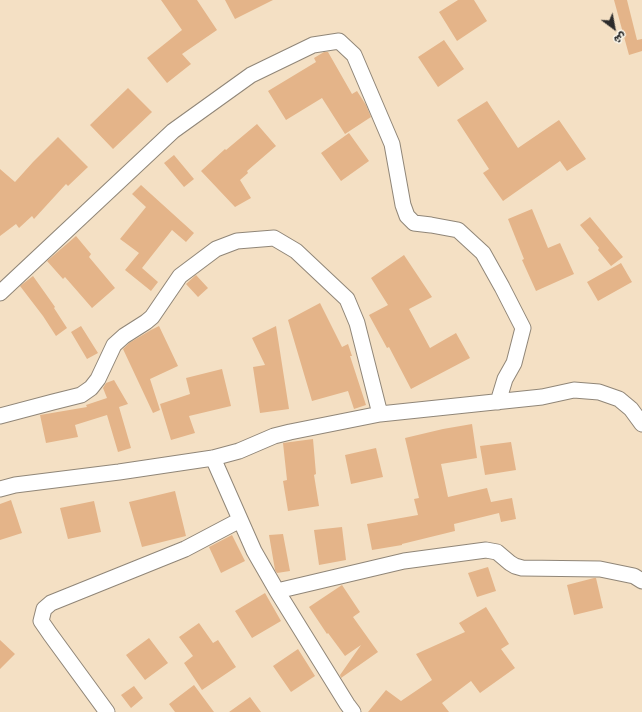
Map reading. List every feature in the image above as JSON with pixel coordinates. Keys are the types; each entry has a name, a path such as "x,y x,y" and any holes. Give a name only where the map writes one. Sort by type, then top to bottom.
{"street":[{"path":"0,293 173,131 251,74 313,45 339,41 354,55 392,144 403,205 407,216 414,224 431,225 458,230 483,253 523,328 514,363 505,379 498,402"},
{"path":"0,416 81,395 91,388 98,379 114,345 124,336 152,318 180,276 216,249 223,246 237,241 274,238 296,251 347,300 357,322 380,414"},
{"path":"0,489 15,485 213,458 239,451 280,435 380,414 498,402 574,390 599,392 619,399 631,409 642,424"},
{"path":"213,458 254,551 277,591 353,712"},
{"path":"107,712 41,621 44,609 51,602 185,549 240,520"},
{"path":"277,591 404,561 486,550 497,552 514,566 522,568 600,569 634,576 642,581"}],"building":[{"path":"161,0 197,0 217,30 182,54 191,64 167,83 147,58 182,30"},
{"path":"225,0 273,0 235,19"},
{"path":"458,0 474,0 487,21 457,41 439,12"},
{"path":"614,0 627,0 637,40 642,39 642,51 629,55"},
{"path":"444,40 464,69 438,87 418,57"},
{"path":"324,52 328,52 352,94 357,91 366,105 371,117 345,134 322,98 286,120 268,91 316,62 314,58"},
{"path":"128,88 152,112 113,149 90,125"},
{"path":"487,101 518,148 559,120 586,159 567,171 560,161 503,201 483,173 489,169 457,120"},
{"path":"257,124 276,146 247,171 248,173 240,180 251,198 235,207 201,171 225,149 226,150"},
{"path":"349,133 369,161 341,181 321,153"},
{"path":"58,137 88,167 68,186 66,184 34,219 32,216 19,228 16,224 0,236 0,169 15,182"},
{"path":"174,155 194,179 184,187 164,163"},
{"path":"141,185 194,233 186,242 172,230 142,268 158,282 151,291 125,270 139,253 120,239 146,207 132,194"},
{"path":"532,209 548,248 560,243 574,274 536,291 522,260 524,259 508,219"},
{"path":"590,217 623,257 611,266 598,250 599,248 580,225"},
{"path":"76,236 91,254 89,257 115,288 92,308 65,277 63,279 47,261"},
{"path":"404,255 432,297 409,309 430,348 456,333 470,358 411,389 389,347 387,348 369,315 388,305 371,278"},
{"path":"621,263 632,282 598,301 587,282"},
{"path":"196,275 208,288 198,297 186,284"},
{"path":"33,276 55,307 54,308 67,328 56,336 20,286"},
{"path":"320,303 342,347 348,344 352,356 350,356 366,405 354,409 348,391 312,401 288,320"},
{"path":"81,326 98,353 87,359 71,332"},
{"path":"159,326 178,366 150,379 160,410 153,413 123,349 129,343"},
{"path":"276,326 289,409 260,413 253,367 265,365 252,338"},
{"path":"222,369 231,406 189,416 195,433 171,440 160,404 190,394 186,378"},
{"path":"114,380 128,404 119,407 131,448 118,452 107,415 75,425 78,437 46,443 40,415 87,407 86,405 107,398 103,388 106,383"},
{"path":"472,424 477,458 441,464 448,497 487,488 491,502 512,498 516,519 501,522 499,513 454,524 455,531 402,545 372,550 367,524 418,515 414,499 419,498 405,438"},
{"path":"313,439 316,474 314,475 319,506 288,511 283,481 287,480 283,443"},
{"path":"511,442 516,470 485,475 480,446"},
{"path":"376,448 383,477 351,484 345,455"},
{"path":"175,491 186,536 142,547 129,502"},
{"path":"11,500 22,533 0,540 0,504"},
{"path":"94,501 101,532 68,539 60,508"},
{"path":"342,527 346,560 319,565 314,530"},
{"path":"283,534 290,571 277,573 275,570 269,535"},
{"path":"232,535 245,561 221,573 209,547"},
{"path":"488,567 496,591 477,597 468,573"},
{"path":"596,578 603,608 574,615 567,585"},
{"path":"342,585 360,612 353,617 378,652 341,678 340,675 361,645 345,656 328,633 327,634 309,607"},
{"path":"265,593 281,621 252,638 235,611"},
{"path":"486,607 509,644 501,649 515,668 480,693 471,681 442,703 449,712 368,712 386,690 401,701 432,680 416,654 465,632 459,623"},
{"path":"199,623 213,643 218,640 236,667 202,690 184,663 193,656 179,637"},
{"path":"149,638 168,663 145,680 126,655"},
{"path":"0,640 15,654 0,669"},
{"path":"298,649 315,676 291,692 273,666"},
{"path":"194,685 214,712 175,712 169,704"},
{"path":"134,686 143,698 131,708 121,695"},
{"path":"250,697 261,712 229,712"}]}
